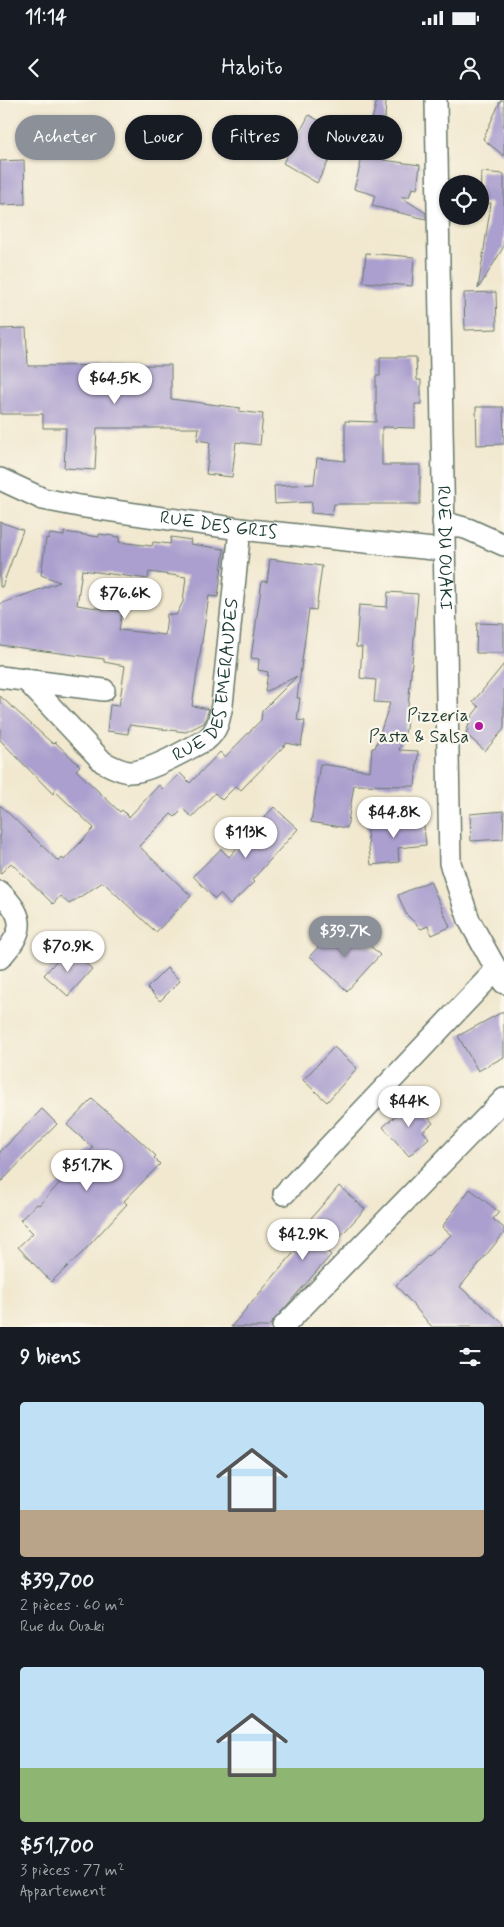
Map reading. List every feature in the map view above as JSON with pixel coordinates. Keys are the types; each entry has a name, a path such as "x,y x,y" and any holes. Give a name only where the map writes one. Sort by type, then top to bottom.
{"street":[{"name":"RUE DU OUAKI","path":"436,100 450,863 469,920 500,977"},
{"name":"RUE DES GRIS","path":"0,478 43,499 240,529 443,550"},
{"path":"443,522 468,529 504,545"},
{"name":"RUE DES EMERAUDES","path":"25,679 103,762 116,768 129,772 141,770 206,740 219,725 240,529"},
{"path":"0,677 104,690"},
{"path":"0,892 14,907 19,918 19,928 12,945 0,958"},
{"path":"284,1194 500,977"},
{"path":"283,1327 504,1099"}],"building":[{"path":"377,100 386,100 385,115 373,115"},
{"path":"501,100 504,100 504,156 483,139"},
{"path":"308,117 308,160 329,160 317,183 283,163 285,160 298,160 298,135"},
{"path":"24,160 25,204 0,205 0,161"},
{"path":"361,160 383,160 420,165 417,189 412,188 409,197 401,197 426,213 426,219 372,206 375,195 354,189"},
{"path":"481,172 504,174 504,237 503,248 478,289 491,203 489,203 489,175 481,175"},
{"path":"366,253 414,257 412,286 363,282"},
{"path":"496,292 497,329 465,330 464,293"},
{"path":"26,328 28,366 171,365 171,399 241,408 238,411 263,414 260,445 236,442 232,477 206,474 210,442 197,440 199,428 97,428 95,470 64,468 66,428 43,428 43,414 0,414 0,329"},
{"path":"380,357 416,357 417,380 421,380 421,404 415,404 415,428 382,427 382,465 420,465 420,504 334,504 332,515 311,513 312,502 275,504 274,486 314,484 317,458 345,461 345,421 376,422 376,376 380,376"},
{"path":"476,407 503,407 504,444 477,445"},
{"path":"0,522 23,530 2,587 0,587"},
{"path":"64,532 99,537 99,534 120,537 119,542 152,546 153,542 170,544 171,537 191,540 190,544 224,549 218,597 209,596 192,706 209,709 204,723 186,732 129,725 128,734 107,731 110,705 119,706 125,666 104,662 104,659 0,645 0,604 60,582 41,575 46,538 48,539 50,534 64,536","holes":["82,570 148,579 149,572 186,577 183,602 176,615 167,614 165,635 119,630 122,612 77,605"]},
{"path":"270,559 322,566 316,610 309,609 297,698 300,698 297,720 305,721 301,746 287,743 241,790 236,786 222,800 215,793 192,817 183,809 175,817 171,814 139,846 191,896 156,932 103,882 69,904 60,896 53,904 11,863 0,874 0,805 59,862 62,858 64,860 94,828 55,791 53,794 0,740 0,696 53,744 55,742 80,766 76,770 120,812 122,810 129,817 159,785 164,790 180,773 190,783 220,752 225,757 261,720 262,711 297,676 265,692 268,672 258,670 259,659 251,658 262,581 267,582"},
{"path":"388,592 418,594 406,730 399,750 418,751 415,786 354,785 347,828 311,822 320,764 370,771 372,748 375,748 390,703 374,702 376,680 360,678 362,647 356,647 359,605 387,607"},
{"path":"477,623 504,624 504,653 476,653"},
{"path":"504,664 504,729 485,751 466,734 471,717 479,707 473,702"},
{"path":"274,807 298,829 252,880 254,882 230,905 220,894 215,899 193,876 221,849 229,857"},
{"path":"504,811 503,839 471,841 470,814"},
{"path":"423,818 426,845 398,848 399,862 371,865 366,824"},
{"path":"430,881 450,927 432,935 428,926 421,929 406,914 398,895"},
{"path":"352,929 380,955 347,991 310,956 331,933 340,942"},
{"path":"74,952 92,969 68,996 44,975 59,958 64,963"},
{"path":"167,968 180,981 160,1001 147,988"},
{"path":"504,1011 504,1057 478,1071 458,1036"},
{"path":"334,1047 357,1068 327,1102 303,1080"},
{"path":"92,1099 156,1156 154,1158 160,1164 124,1201 127,1204 83,1252 51,1282 18,1247 33,1233 20,1220 37,1204 39,1205 93,1148 67,1125"},
{"path":"413,1100 433,1123 423,1131 429,1138 409,1156 383,1127"},
{"path":"42,1109 57,1124 0,1183 0,1152"},
{"path":"339,1186 365,1209 327,1251 331,1255 268,1327 231,1327 318,1224 311,1218"},
{"path":"470,1189 499,1212 493,1219 504,1228 504,1233 460,1287 504,1324 504,1327 432,1327 396,1285 451,1235 442,1227"}],"place":[{"name":"Pizzeria Pasta & Salsa","path":"479,726"}]}
